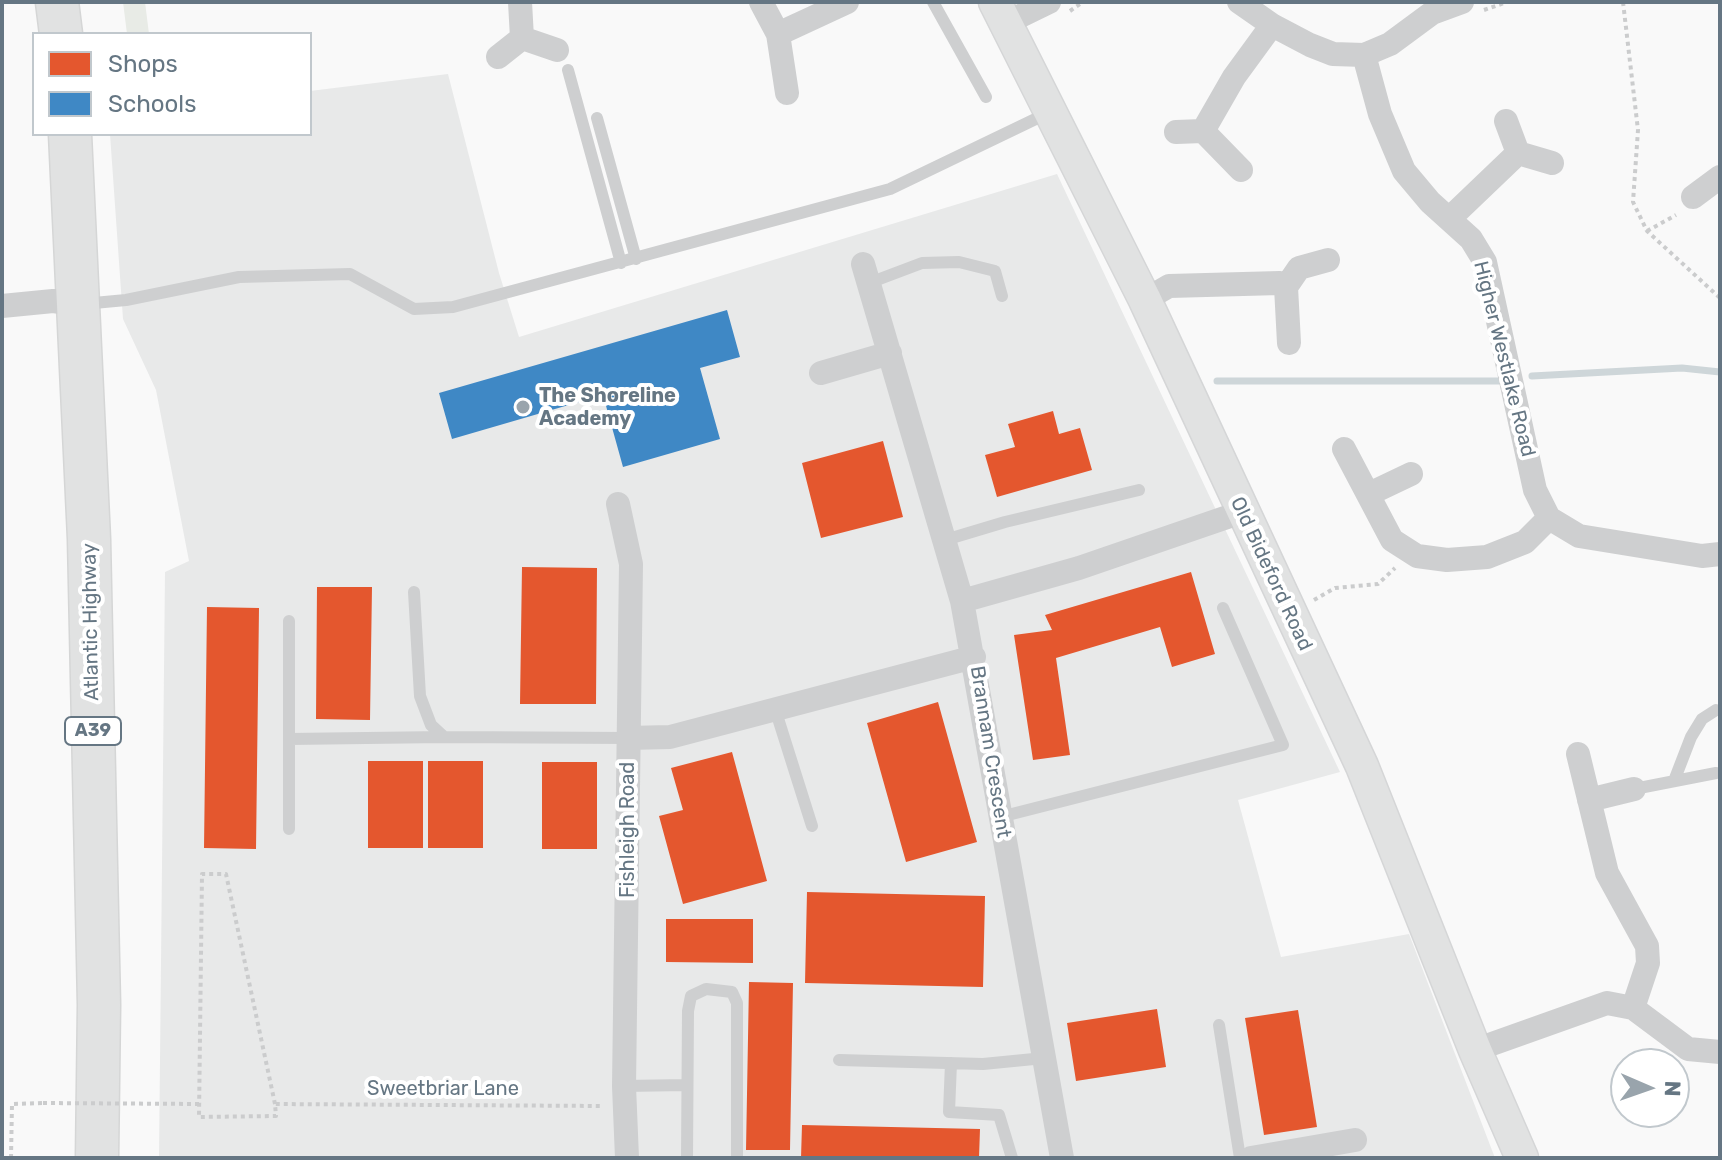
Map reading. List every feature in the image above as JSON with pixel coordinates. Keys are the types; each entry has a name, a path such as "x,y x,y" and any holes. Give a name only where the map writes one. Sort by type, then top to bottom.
{"highway":[{"path":"57,2 61,32"},
{"name":"Atlantic Highway","path":"70,136 76,190 76,304 89,554 99,1005 97,1158"}],"street":[{"path":"520,2 522,38"},
{"path":"761,2 778,34 787,93"},
{"path":"778,34 847,2"},
{"path":"1239,2 1272,25 1333,54 1364,55 1390,44 1432,13 1462,2"},
{"path":"1000,12 1055,10"},
{"name":"Old Bideford Road","path":"1000,12 1145,300 1291,620 1362,766 1475,1050 1522,1158"},
{"path":"1203,131 1234,77 1272,25"},
{"path":"498,57 522,38"},
{"path":"522,38 562,60"},
{"name":"Higher Westlake Road","path":"1364,55 1380,114 1404,171 1471,239 1485,262 1535,490 1549,518"},
{"path":"1506,121 1518,153"},
{"path":"1176,132 1203,131 1241,170"},
{"path":"1449,219 1518,153"},
{"path":"1518,153 1552,163"},
{"path":"1693,197 1720,177"},
{"path":"1289,343 1286,287 1299,268 1328,260"},
{"name":"Brannam Crescent","path":"866,274 962,601 1062,1158"},
{"path":"1145,300 1169,286 1280,283 1286,287"},
{"path":"2,306 53,301 76,304"},
{"path":"821,373 890,353"},
{"path":"1344,449 1392,540 1417,556 1447,560 1487,557 1525,542 1549,518 1579,536 1702,556 1720,554"},
{"path":"1369,494 1411,474"},
{"name":"Fishleigh Road","path":"618,504 631,564 624,1096 627,1158"},
{"path":"962,601 1079,568 1242,512"},
{"path":"628,738 670,737 776,712 974,657"},
{"path":"1578,754 1607,873 1647,946 1648,963 1633,1008"},
{"path":"1589,800 1634,789"},
{"path":"1475,1050 1607,1003 1633,1008 1688,1049 1720,1052"},
{"path":"1265,1157 1355,1140"}],"lane":[{"path":"933,2 986,97"},
{"path":"562,60 621,263"},
{"path":"76,304 126,300 239,277 350,274 414,309 453,307 890,189 1049,113"},
{"path":"597,118 636,259"},
{"path":"866,274 922,263 950,261 981,265 995,271 1002,296"},
{"path":"945,540 1005,522 1139,490"},
{"path":"414,592 420,696 431,725 444,737"},
{"path":"1000,817 1283,745 1223,608"},
{"path":"289,621 289,829"},
{"path":"1674,781 1691,737 1702,719 1716,710"},
{"path":"776,712 812,826"},
{"path":"289,739 628,738"},
{"path":"1634,789 1716,773"},
{"path":"687,1158 686,1085 691,996 706,989 732,992 737,1003 737,1158"},
{"path":"1219,1025 1240,1158"},
{"path":"839,1060 983,1064 1044,1058"},
{"path":"951,1063 949,1112 999,1115 1012,1158"},
{"path":"624,1096 686,1085"}],"path":[{"path":"1055,10 1083,2"},
{"path":"1623,2 1638,130 1633,202 1647,231 1720,298"},
{"path":"1647,231 1687,208 1693,197"},
{"path":"1291,620 1308,603 1335,588 1378,584 1390,576 1408,550"},
{"path":"202,874 226,874 275,1104 276,1116 199,1117 202,874"},
{"name":"Sweetbriar Lane","path":"275,1104 624,1096"},
{"path":"11,1158 12,1104 199,1104"}],"shaded area":[{"path":"123,2 145,2 149,32 127,32"},
{"path":"448,74 499,273 519,337 1057,174 1340,772 1238,800 1281,957 1409,934 1495,1158 159,1158 165,572 189,561 156,390 123,319 110,136 312,136 312,91"}],"building: Shops":[{"path":"1053,411 1059,434 1080,428 1092,470 997,497 985,455 1015,447 1008,424"},
{"path":"883,441 903,517 821,538 802,463"},
{"path":"522,567 597,568 596,704 520,704"},
{"path":"1191,572 1215,654 1172,667 1160,627 1056,658 1070,755 1033,760 1014,635 1052,630 1045,615"},
{"path":"317,587 372,587 370,720 316,719"},
{"path":"207,607 259,608 256,849 204,848"},
{"path":"938,702 977,842 906,862 867,723"},
{"path":"732,752 767,881 683,904 659,816 683,810 671,768"},
{"path":"368,761 423,761 423,848 368,848"},
{"path":"428,761 483,761 483,848 428,848"},
{"path":"542,762 597,762 597,849 542,849"},
{"path":"807,892 985,896 983,987 805,983"},
{"path":"666,919 753,919 753,963 666,962"},
{"path":"749,982 793,983 790,1150 746,1150"},
{"path":"1157,1009 1166,1067 1076,1081 1067,1023"},
{"path":"1298,1010 1317,1127 1264,1135 1245,1018"},
{"path":"802,1125 980,1129 979,1158 801,1158"}],"building: Schools":[{"path":"727,310 740,357 700,368 720,439 623,467 603,395 452,439 439,393"}],"waterway":[{"path":"1532,376 1682,368 1720,372"},
{"path":"1217,381 1499,381"}],"place":[{"name":"The Shoreline Academy","path":"523,407"}]}
